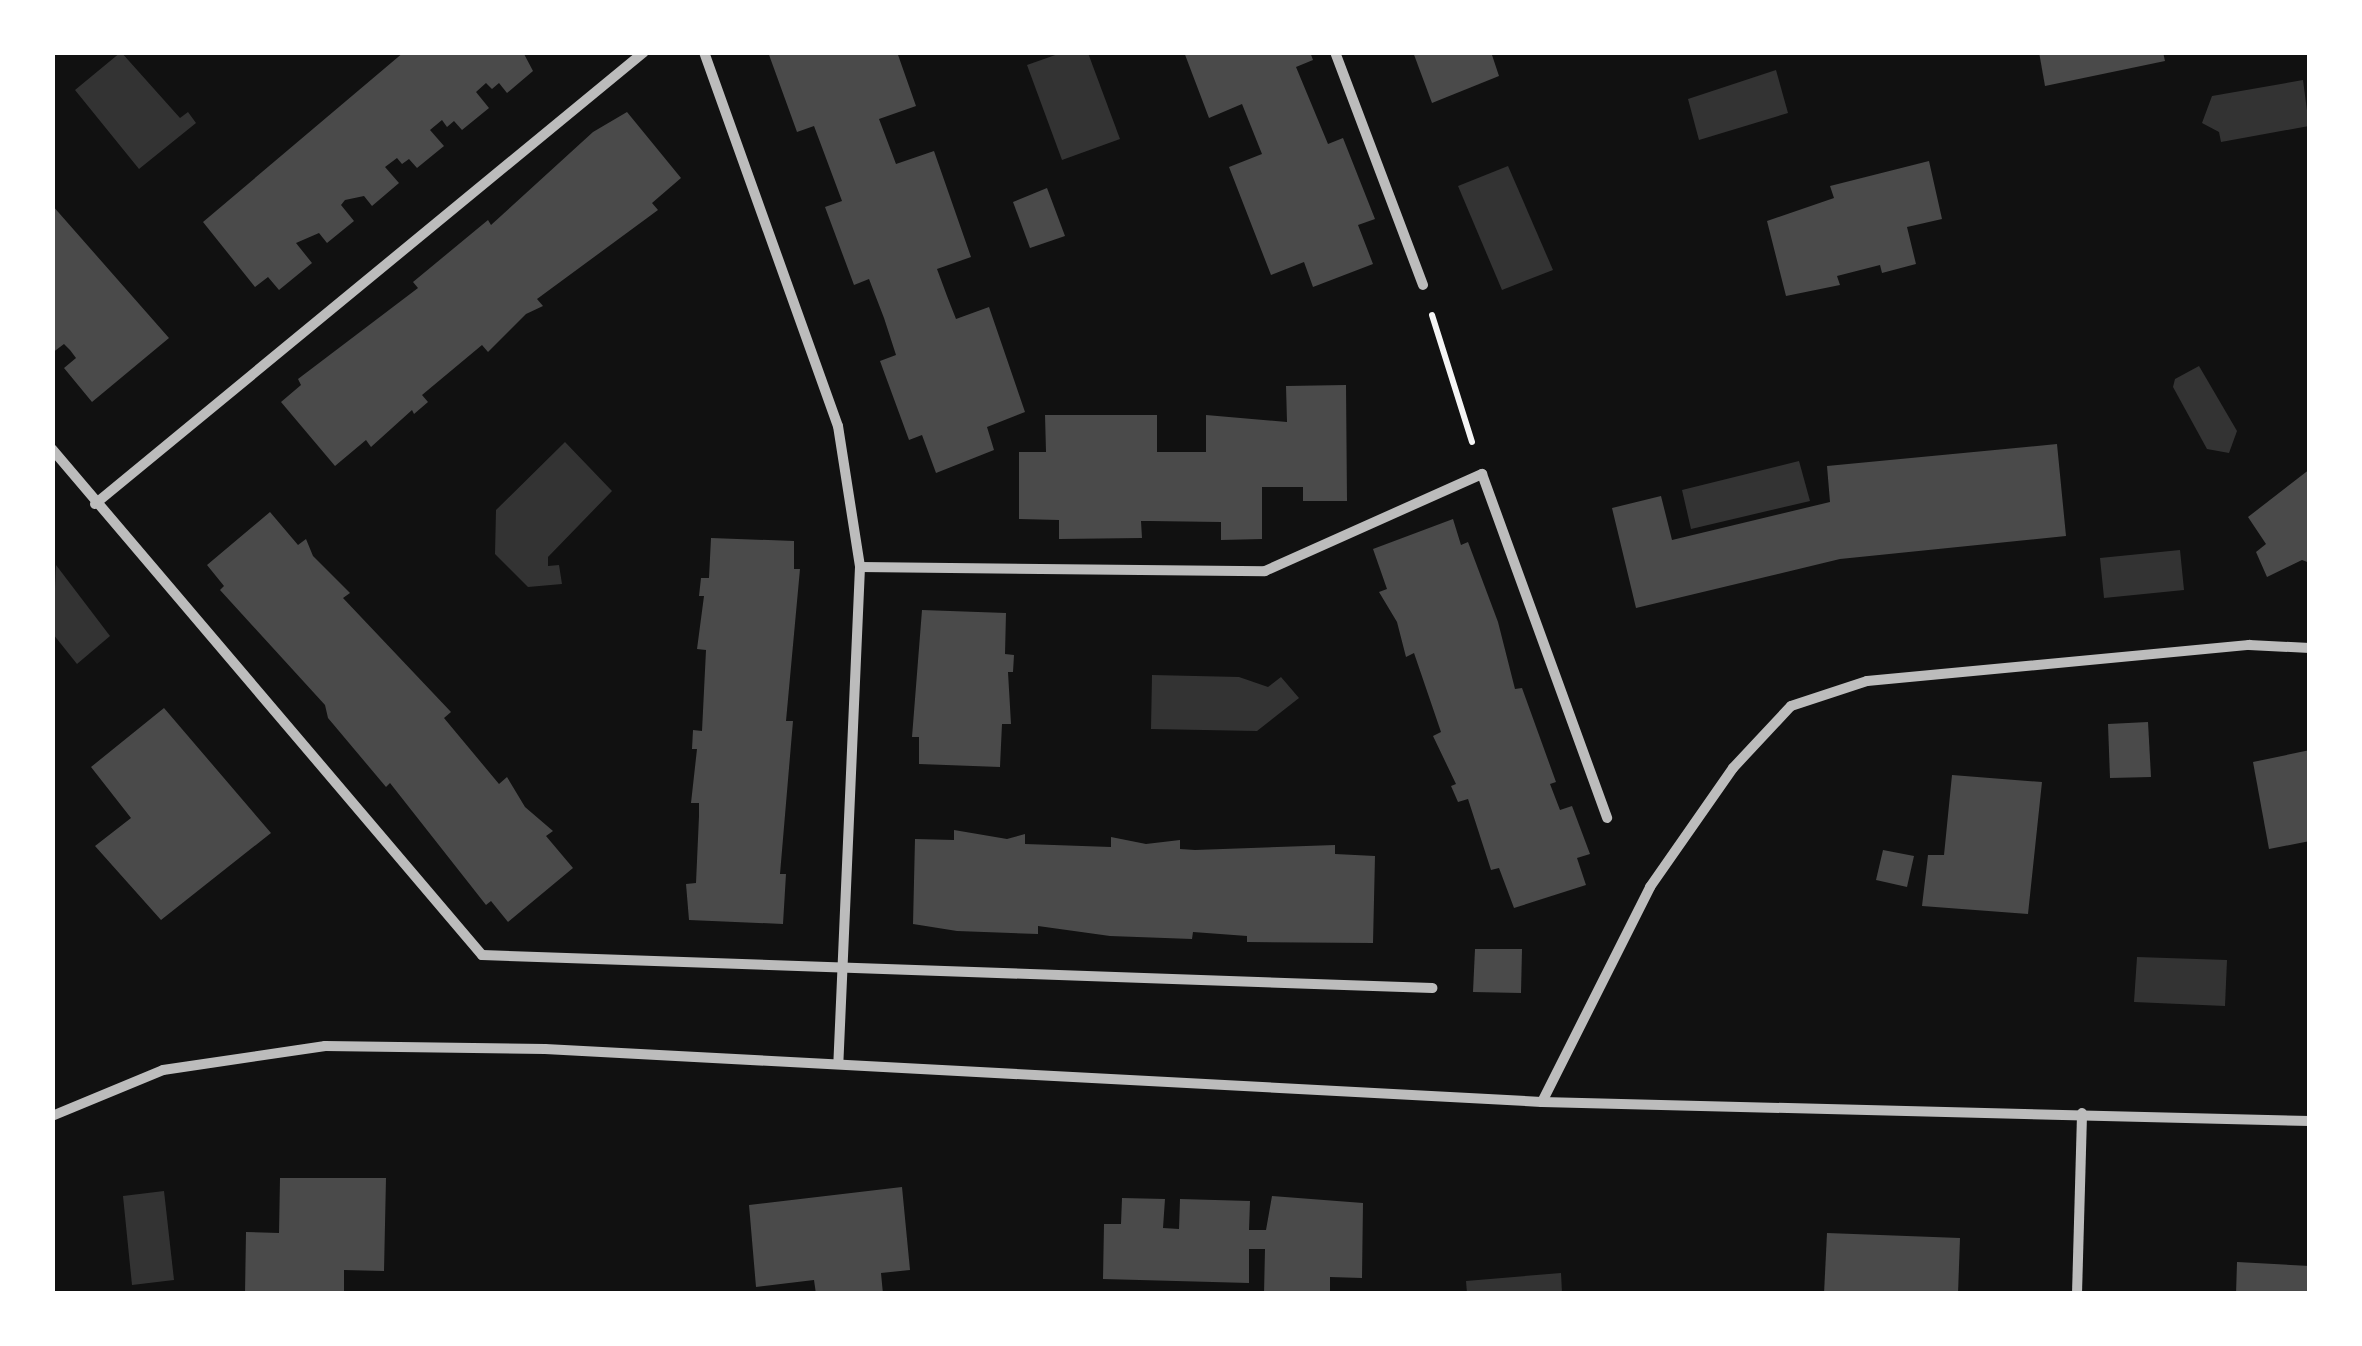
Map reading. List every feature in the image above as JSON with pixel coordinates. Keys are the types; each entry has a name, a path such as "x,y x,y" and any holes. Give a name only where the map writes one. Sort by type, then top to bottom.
{"street":[{"path":"96,504 644,52"},
{"path":"704,52 838,426 860,567 838,1064"},
{"path":"1335,52 1422,286"},
{"path":"52,449 482,955 1432,988"},
{"path":"860,567 1265,571 1482,474 1607,818"},
{"path":"1542,1102 1650,887 1734,768 1792,706 1866,681 2249,644 2310,648"},
{"path":"52,1116 164,1070 324,1046 838,1064 1542,1102 2082,1113 2310,1122"},
{"path":"2076,1294 2082,1113"}],"path":[{"path":"1422,286 1482,474"}],"shaded area":[{"path":"121,52 180,118 188,112 196,123 139,169 75,90"},
{"path":"1061,53 1088,53 1120,139 1062,160 1027,65"},
{"path":"1776,70 1788,113 1699,140 1688,99"},
{"path":"2303,80 2309,126 2221,142 2219,132 2202,123 2212,96"},
{"path":"1508,166 1553,270 1502,290 1458,186"},
{"path":"2199,366 2237,431 2229,453 2207,449 2173,387 2175,379"},
{"path":"565,442 612,491 548,557 548,566 559,565 562,584 528,587 495,554 496,510"},
{"path":"1799,461 1810,501 1691,529 1682,490"},
{"path":"2180,550 2184,590 2104,598 2100,558"},
{"path":"56,565 110,636 77,664 53,634"},
{"path":"1152,675 1239,677 1268,687 1281,677 1299,698 1257,731 1151,729"},
{"path":"2137,957 2227,960 2225,1006 2134,1002"},
{"path":"164,1191 174,1280 132,1285 123,1196"},
{"path":"1561,1273 1562,1293 1467,1293 1466,1281"}],"building":[{"path":"404,52 523,52 533,71 507,93 499,83 492,89 486,83 476,92 489,108 462,130 454,121 447,127 442,120 430,130 444,146 417,168 409,159 402,164 397,158 385,167 399,183 372,206 364,196 345,200 341,205 354,221 327,243 319,233 296,243 312,263 279,290 268,277 255,287 203,222"},
{"path":"768,52 897,52 916,106 879,119 896,164 934,151 971,257 937,269 956,319 989,307 1025,412 987,427 994,450 936,473 922,435 909,440 880,361 896,355 884,318 869,279 854,285 825,207 842,201 814,126 797,132"},
{"path":"1184,52 1310,52 1313,60 1296,67 1328,144 1343,138 1375,219 1358,225 1373,264 1313,287 1304,262 1271,275 1229,167 1262,154 1242,104 1209,118"},
{"path":"1413,52 1491,52 1499,76 1432,103"},
{"path":"2039,52 2163,52 2165,61 2045,86"},
{"path":"627,112 681,178 652,203 658,210 537,299 543,306 526,314 488,352 482,345 422,395 428,402 414,414 412,410 371,447 366,440 335,466 281,402 301,385 298,379 418,288 413,282 488,220 491,225 593,132"},
{"path":"1929,161 1942,219 1907,227 1916,264 1882,273 1880,265 1837,276 1840,285 1786,296 1767,221 1834,198 1830,186"},
{"path":"1047,188 1065,236 1030,248 1013,202"},
{"path":"52,205 169,338 92,402 64,368 76,358 70,350 64,344 52,353"},
{"path":"1346,385 1347,501 1303,501 1303,487 1262,487 1262,539 1221,540 1221,522 1141,521 1142,538 1059,539 1059,520 1019,519 1019,452 1046,452 1045,415 1157,415 1157,452 1206,452 1206,415 1287,422 1286,386"},
{"path":"2057,444 2066,536 1840,559 1636,608 1612,508 1661,496 1672,540 1830,502 1827,466"},
{"path":"2310,469 2310,563 2302,560 2267,577 2256,552 2266,544 2248,517"},
{"path":"270,512 298,545 306,539 313,556 350,593 343,598 451,712 444,718 499,784 507,777 525,807 553,831 546,836 573,868 508,922 491,901 486,905 390,783 386,787 328,718 325,705 220,590 224,586 207,565"},
{"path":"1453,519 1461,545 1468,542 1498,622 1515,689 1522,688 1556,782 1550,784 1560,810 1572,806 1590,854 1577,858 1586,885 1514,908 1499,868 1491,870 1468,799 1458,802 1451,786 1456,784 1433,736 1441,732 1414,653 1406,657 1397,622 1379,592 1387,589 1373,549"},
{"path":"711,538 794,541 794,569 800,569 786,721 793,721 780,874 786,874 783,924 689,920 686,884 696,883 699,816 699,803 691,803 697,749 692,749 693,730 702,731 706,650 697,649 704,596 699,596 701,578 709,578"},
{"path":"922,610 1006,613 1005,654 1014,655 1013,672 1008,672 1011,724 1002,724 1000,767 919,764 919,737 912,737"},
{"path":"164,708 271,833 161,920 95,846 131,818 91,767"},
{"path":"2148,722 2151,777 2110,778 2108,724"},
{"path":"2310,750 2310,841 2269,849 2253,762"},
{"path":"1952,775 2042,782 2028,914 1922,906 1928,855 1944,855"},
{"path":"954,830 1007,839 1025,834 1025,844 1111,847 1111,837 1146,844 1180,840 1180,849 1195,850 1335,845 1335,854 1375,856 1373,943 1247,942 1247,936 1193,932 1192,939 1110,936 1038,926 1038,934 957,931 913,924 915,839 954,840"},
{"path":"1883,850 1914,856 1907,887 1876,880"},
{"path":"1475,949 1522,949 1521,993 1473,992"},
{"path":"280,1178 386,1178 384,1271 344,1270 344,1294 245,1294 246,1232 279,1233"},
{"path":"902,1187 910,1270 881,1273 883,1294 816,1294 814,1280 756,1287 749,1205"},
{"path":"1272,1196 1363,1203 1362,1278 1330,1277 1330,1294 1264,1294 1265,1249 1249,1249 1249,1283 1103,1279 1104,1224 1121,1224 1122,1198 1165,1199 1163,1228 1179,1229 1180,1199 1250,1201 1249,1230 1266,1230"},
{"path":"1827,1233 1960,1238 1958,1294 1824,1294"},
{"path":"2237,1262 2310,1266 2310,1294 2236,1294"}]}
